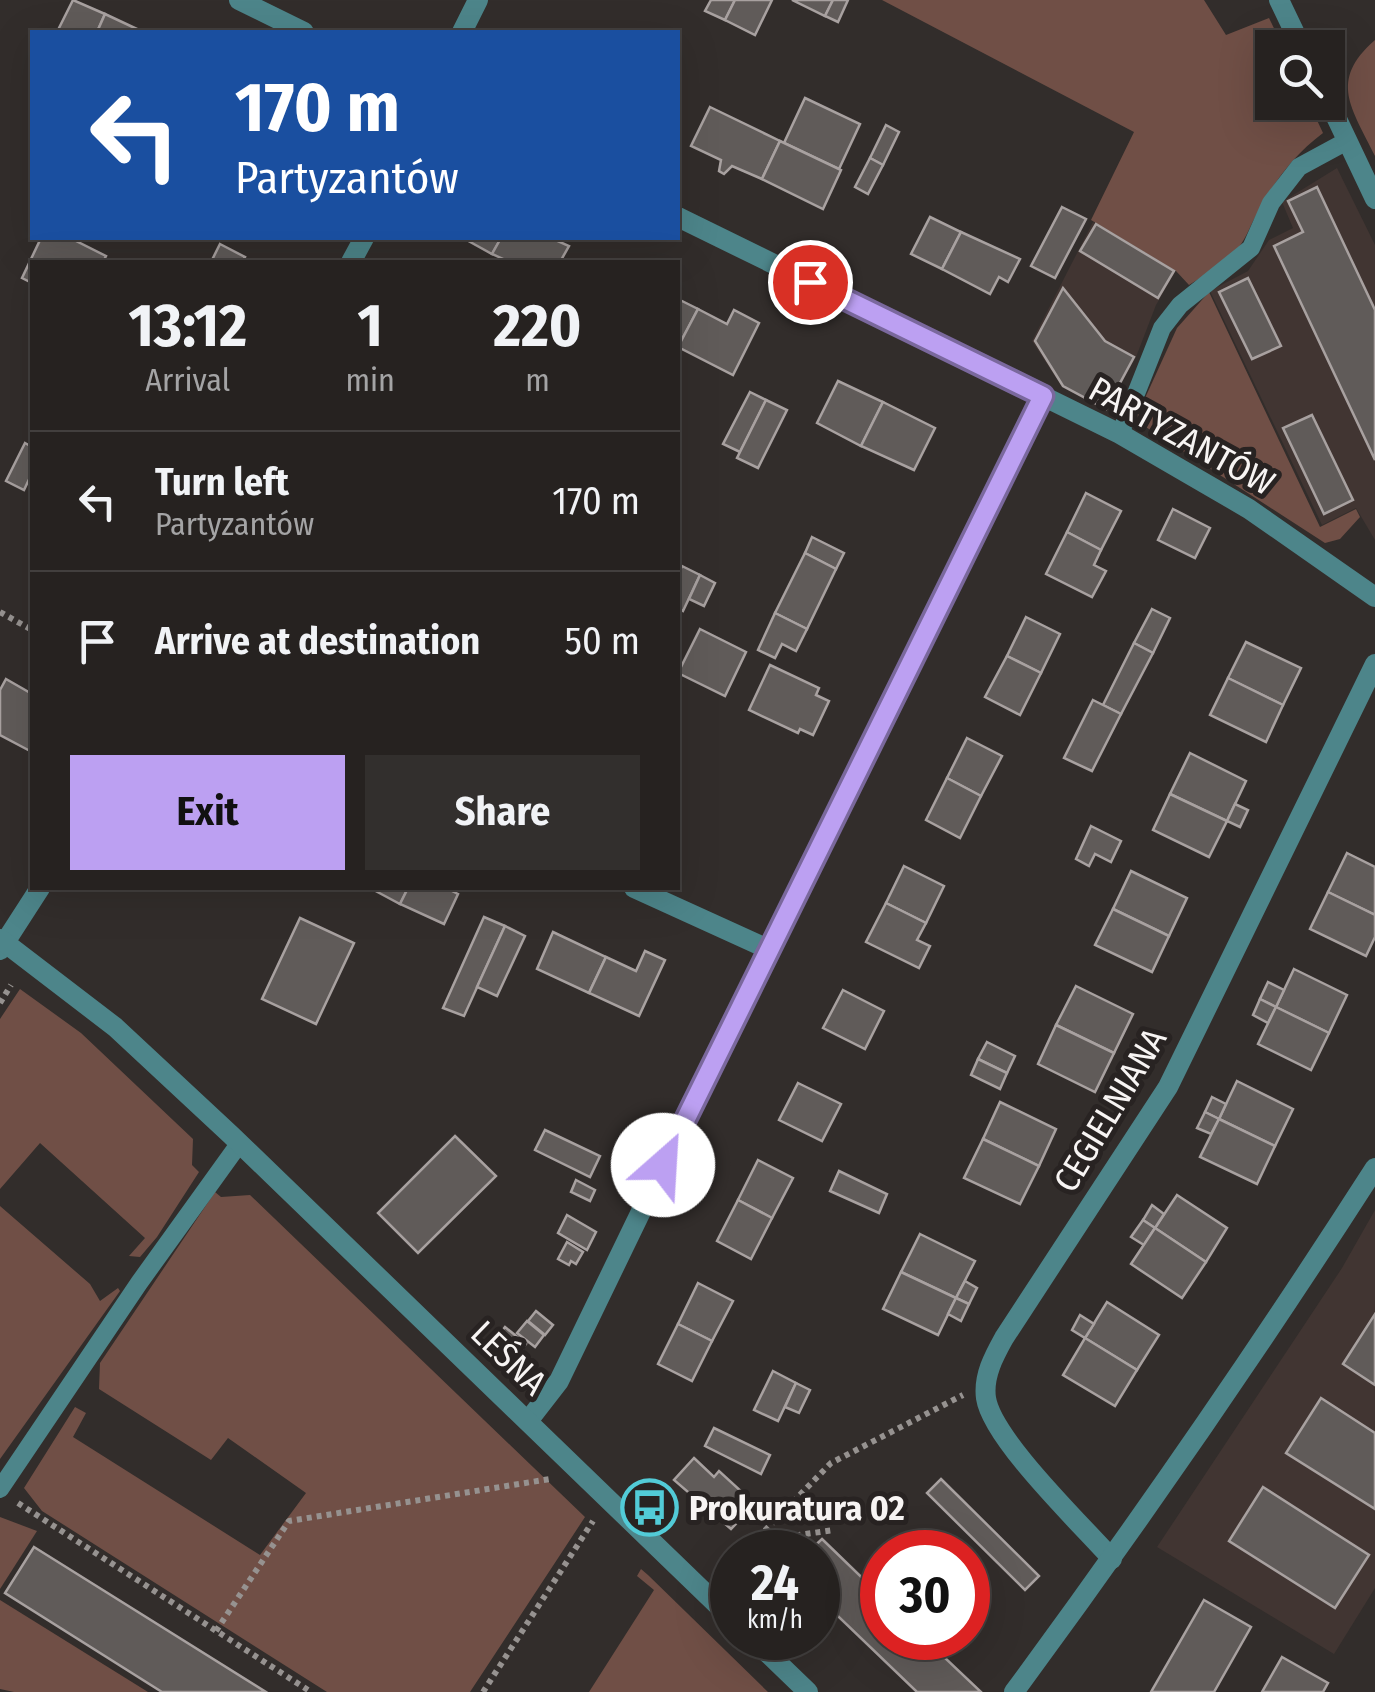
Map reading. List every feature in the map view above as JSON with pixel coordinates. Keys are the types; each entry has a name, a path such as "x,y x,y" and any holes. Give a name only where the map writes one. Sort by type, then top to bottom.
{"street":[{"path":"240,0 300,30"},
{"path":"463,30 478,0"},
{"path":"1279,0 1293,30"},
{"path":"1337,120 1375,200"},
{"name":"PARTYZANTÓW","path":"680,218 1120,434 1250,509 1375,597"},
{"path":"528,1422 559,1380 1043,396"},
{"name":"CEGIELNIANA","path":"987,1383 991,1362 1004,1338 1168,1088 1375,664"},
{"path":"2,944 39,890"},
{"path":"638,890 768,950"},
{"name":"LEŚNA","path":"2,944 114,1027 710,1598"},
{"path":"1014,1692 1271,1331 1375,1168"},
{"path":"987,1383 991,1414 1017,1453 1112,1559"},
{"path":"775,1660 808,1692"}],"lane":[{"path":"1120,434 1162,328 1180,305 1251,248 1282,185 1299,167 1347,141"},
{"path":"0,1489 240,1144"}],"path":[{"path":"0,612 30,629"},
{"path":"0,1002 11,985"},
{"path":"766,1530 831,1463 987,1383"},
{"path":"216,1631 288,1520 556,1478"},
{"path":"16,1502 311,1692"},
{"path":"483,1692 596,1517"}],"shaded area":[{"path":"882,0 1204,0 1226,35 1269,18 1275,30 1255,30 1255,120 1317,120 1323,133 1278,179 1234,253 1189,285 1176,271 1091,220 1134,132"},
{"path":"1375,40 1375,156 1352,109 1348,82 1361,55"},
{"path":"1337,168 1375,245 1375,540 1356,508 1322,525 1210,291 1248,271 1269,240 1293,228 1282,202"},
{"path":"1093,222 1175,272 1106,411 1062,387 1032,341"},
{"path":"1209,292 1320,527 1356,509 1360,517 1340,539 1325,543 1135,420 1177,328"},
{"path":"20,989 81,1033 193,1139 192,1165 199,1172 140,1257 129,1256 145,1238 40,1143 0,1189 0,1019"},
{"path":"215,1192 221,1197 250,1195 585,1517 470,1692 327,1692 42,1511 24,1488 75,1407 86,1413 73,1437 260,1555 306,1493 228,1438 211,1460 99,1389 100,1363"},
{"path":"0,1206 90,1284 100,1301 118,1288 120,1291 0,1459"},
{"path":"1375,1210 1375,1588 1334,1654 1157,1547 1342,1268"},
{"path":"0,1517 37,1531 0,1589"},
{"path":"641,1569 710,1636 710,1660 735,1660 768,1692 589,1692 654,1590 637,1576"},
{"path":"0,1600 148,1692 0,1689"}],"building":[{"path":"73,0 105,14 98,30 58,30"},
{"path":"711,0 735,0 725,20 705,11"},
{"path":"735,0 772,0 755,35 725,20"},
{"path":"792,0 833,0 825,16"},
{"path":"833,0 848,0 838,22 825,16"},
{"path":"105,14 137,29 137,30 98,30"},
{"path":"805,98 860,124 839,169 784,143"},
{"path":"710,107 780,141 762,179 732,166 724,174 719,171 721,160 691,146"},
{"path":"886,125 899,132 883,165 870,158"},
{"path":"780,141 841,170 823,209 762,179"},
{"path":"870,158 883,165 868,194 855,187"},
{"path":"1317,187 1375,310 1375,460 1274,246 1303,232 1288,201"},
{"path":"1062,207 1086,219 1055,278 1031,266"},
{"path":"930,217 961,232 942,269 911,254"},
{"path":"1096,224 1174,271 1158,298 1080,251"},
{"path":"961,232 1020,259 1008,282 999,277 990,294 942,269"},
{"path":"40,240 74,240 106,256 104,260 31,260"},
{"path":"467,240 500,240 492,254"},
{"path":"500,240 556,240 569,246 561,260 506,260 492,254"},
{"path":"220,244 245,257 243,260 212,260"},
{"path":"30,261 30,282 22,278"},
{"path":"1248,278 1281,346 1252,359 1219,292"},
{"path":"1063,288 1105,341 1134,357 1106,409 1063,386 1035,341"},
{"path":"680,300 698,309 680,343"},
{"path":"698,309 727,324 734,310 759,323 733,375 680,348"},
{"path":"838,381 883,402 861,446 817,423"},
{"path":"750,392 766,400 740,452 723,444"},
{"path":"766,400 787,410 758,468 737,458"},
{"path":"883,402 935,428 914,470 861,446"},
{"path":"1312,415 1353,500 1324,514 1283,428"},
{"path":"25,443 30,446 30,477 24,490 6,481"},
{"path":"1086,493 1121,511 1101,550 1067,532"},
{"path":"1173,509 1210,528 1195,558 1158,540"},
{"path":"1067,532 1101,550 1094,565 1106,571 1092,597 1046,574"},
{"path":"812,537 844,553 836,569 805,553"},
{"path":"805,553 836,569 807,629 775,613"},
{"path":"682,566 700,575 683,611 680,609"},
{"path":"700,575 715,583 704,606 689,599"},
{"path":"1152,609 1170,618 1153,653 1134,643"},
{"path":"775,613 807,629 796,651 782,644 775,658 758,650"},
{"path":"1026,617 1060,634 1041,673 1007,656"},
{"path":"700,629 746,652 725,696 680,674"},
{"path":"1246,642 1301,668 1283,705 1228,678"},
{"path":"1134,643 1153,653 1121,714 1103,705"},
{"path":"1007,656 1041,673 1020,715 985,697"},
{"path":"770,665 819,688 816,695 829,701 813,735 800,729 798,733 749,710"},
{"path":"1228,678 1283,705 1266,742 1210,715"},
{"path":"6,679 30,693 30,751 0,735 0,690"},
{"path":"1093,700 1121,714 1092,771 1064,758"},
{"path":"967,738 1002,756 981,796 947,778"},
{"path":"1190,753 1246,781 1227,821 1170,794"},
{"path":"947,778 981,796 960,838 926,820"},
{"path":"1170,794 1227,821 1209,857 1153,830"},
{"path":"1235,804 1248,810 1240,827 1227,821"},
{"path":"1091,826 1121,841 1111,862 1095,854 1089,866 1076,859"},
{"path":"1347,853 1375,867 1375,915 1328,892"},
{"path":"904,866 944,886 926,923 886,903"},
{"path":"1131,871 1187,898 1169,936 1113,909"},
{"path":"374,890 407,890 400,904"},
{"path":"407,890 450,890 458,894 444,924 400,904"},
{"path":"1328,892 1375,915 1375,937 1366,956 1310,929"},
{"path":"886,903 926,923 917,940 930,946 919,968 866,942"},
{"path":"1113,909 1169,936 1152,972 1095,945"},
{"path":"484,917 505,926 464,1016 443,1008"},
{"path":"300,918 354,943 316,1024 262,999"},
{"path":"505,926 525,936 497,996 477,987"},
{"path":"553,932 606,957 589,993 537,969"},
{"path":"645,951 665,960 639,1016 589,993 606,957 636,971"},
{"path":"1294,969 1347,995 1329,1033 1276,1007"},
{"path":"1268,982 1284,990 1276,1007 1260,999"},
{"path":"1076,986 1133,1014 1114,1053 1056,1025"},
{"path":"843,990 884,1011 865,1049 823,1028"},
{"path":"1260,999 1276,1007 1268,1023 1253,1015"},
{"path":"1276,1007 1329,1033 1311,1070 1258,1044"},
{"path":"1056,1025 1114,1053 1095,1092 1038,1064"},
{"path":"987,1042 1015,1056 1007,1073 978,1059"},
{"path":"978,1059 1007,1073 1000,1089 971,1075"},
{"path":"1237,1081 1293,1109 1275,1146 1219,1119"},
{"path":"798,1083 841,1104 822,1141 779,1120"},
{"path":"1212,1097 1226,1104 1219,1119 1205,1112"},
{"path":"1000,1102 1056,1129 1039,1166 983,1139"},
{"path":"1205,1112 1219,1119 1211,1134 1197,1128"},
{"path":"1219,1119 1275,1146 1257,1184 1200,1157"},
{"path":"545,1130 600,1156 590,1177 535,1150"},
{"path":"455,1136 496,1176 418,1253 378,1213"},
{"path":"983,1139 1039,1166 1020,1204 964,1178"},
{"path":"758,1160 793,1178 772,1218 738,1200"},
{"path":"839,1171 887,1194 879,1213 830,1191"},
{"path":"576,1180 595,1190 590,1201 571,1192"},
{"path":"1177,1195 1227,1228 1206,1262 1155,1228"},
{"path":"738,1200 772,1218 751,1259 717,1241"},
{"path":"1152,1205 1164,1214 1155,1228 1143,1220"},
{"path":"567,1215 596,1232 587,1250 558,1233"},
{"path":"1143,1220 1155,1228 1144,1245 1131,1237"},
{"path":"1155,1228 1206,1262 1182,1298 1131,1264"},
{"path":"920,1234 975,1261 956,1298 901,1272"},
{"path":"567,1242 583,1252 576,1264 558,1259"},
{"path":"901,1272 956,1298 938,1335 883,1309"},
{"path":"965,1281 977,1288 969,1304 956,1298"},
{"path":"698,1283 733,1301 712,1341 678,1324"},
{"path":"956,1298 969,1304 961,1321 948,1314"},
{"path":"1107,1302 1159,1335 1137,1370 1085,1338"},
{"path":"536,1311 553,1325 545,1335 528,1321"},
{"path":"1375,1314 1375,1385 1343,1364"},
{"path":"1080,1315 1094,1324 1085,1338 1072,1330"},
{"path":"527,1321 544,1335 535,1347 517,1333"},
{"path":"678,1324 712,1341 692,1381 658,1364"},
{"path":"505,1327 526,1344 515,1358 494,1341"},
{"path":"1085,1338 1137,1370 1115,1406 1063,1375"},
{"path":"773,1371 796,1383 778,1421 754,1410"},
{"path":"796,1383 810,1390 799,1413 785,1407"},
{"path":"1321,1398 1375,1433 1375,1509 1286,1453"},
{"path":"714,1428 770,1455 761,1474 705,1446"},
{"path":"694,1458 714,1477 719,1471 755,1504 731,1529 674,1480"},
{"path":"941,1479 1039,1576 1025,1590 990,1555 990,1530 964,1530 927,1493"},
{"path":"1263,1487 1369,1555 1335,1608 1229,1541"},
{"path":"34,1547 266,1692 162,1692 5,1593"},
{"path":"840,1556 860,1576 860,1637 840,1618"},
{"path":"1204,1600 1251,1627 1214,1692 1151,1692"},
{"path":"1282,1657 1328,1683 1323,1692 1262,1692"},
{"path":"884,1660 947,1660 981,1692 917,1692"}],"place":[{"name":"Prokuratura 02","path":"650,1508"}],"route":[{"path":"663,1165 1043,396 810,282"}]}
